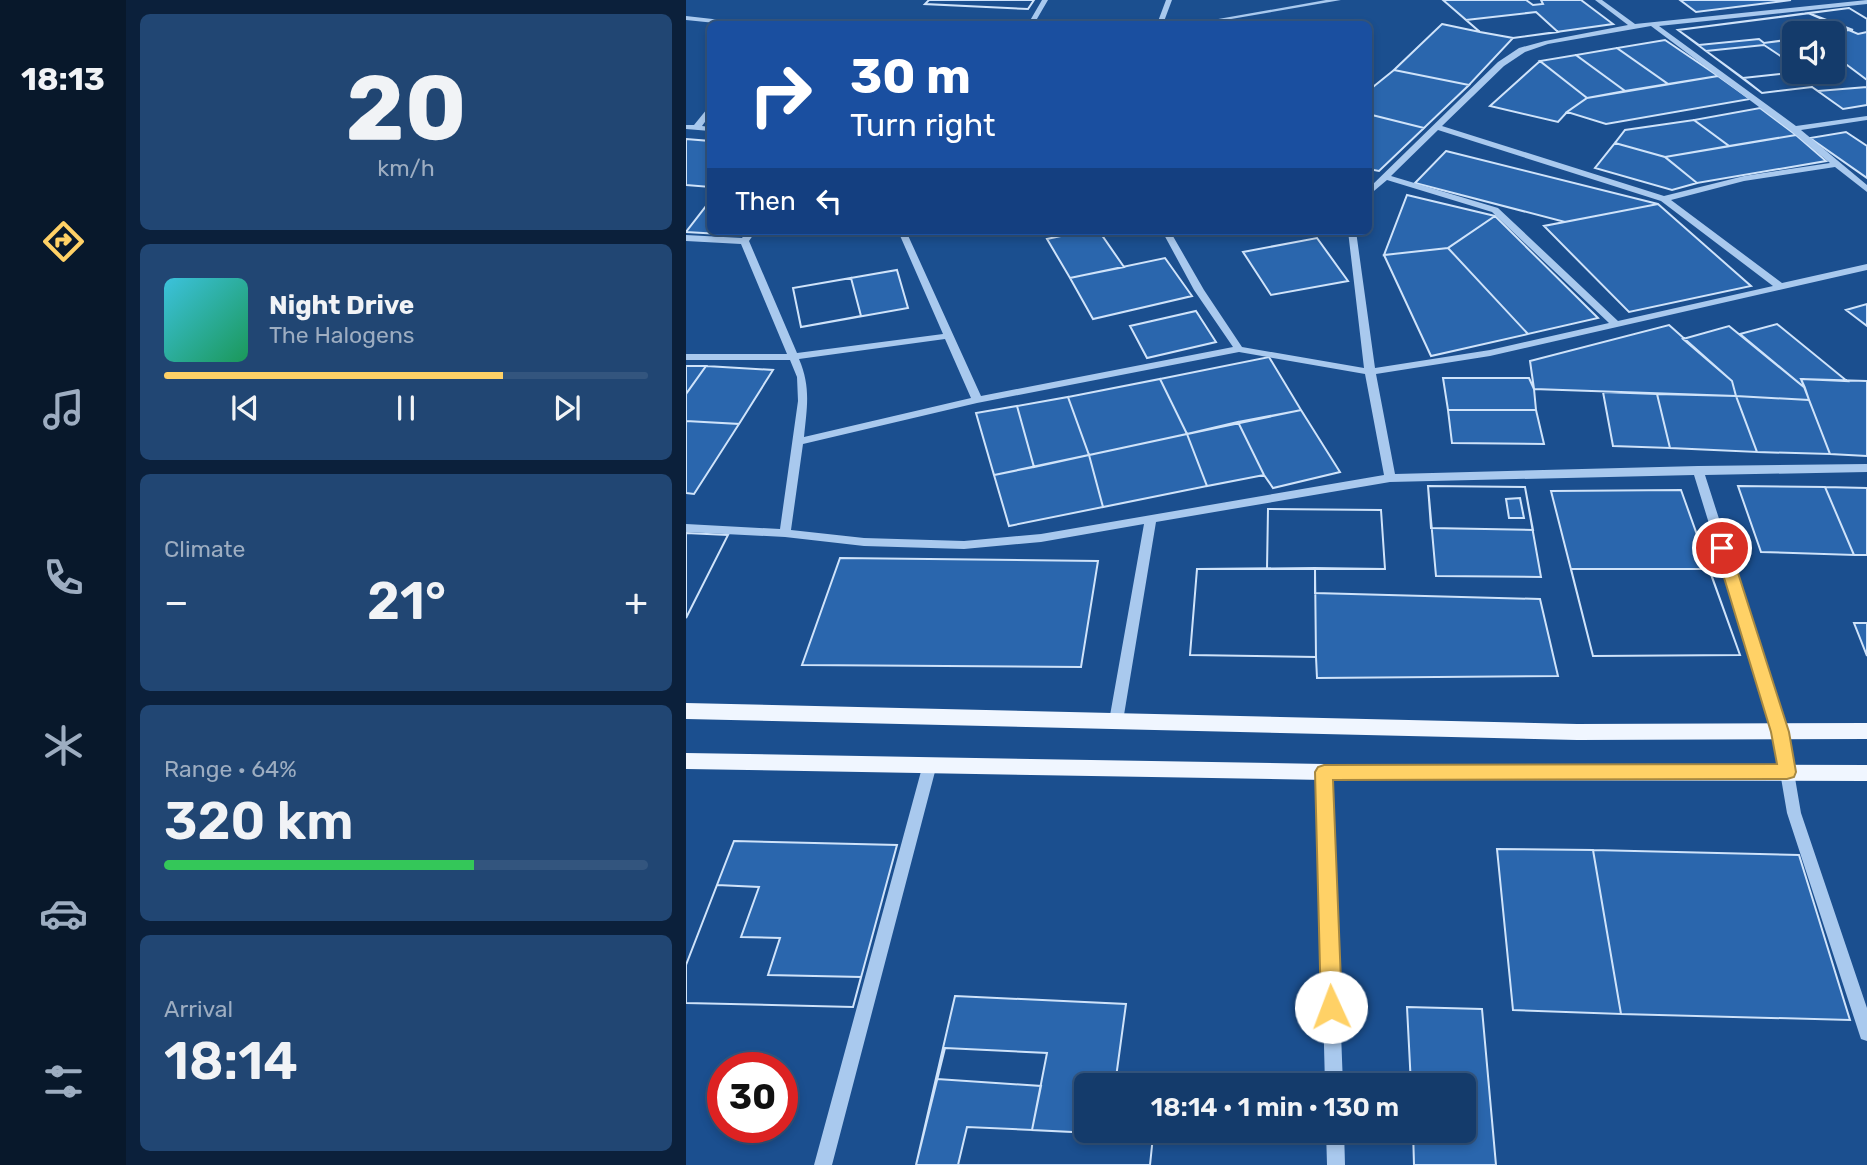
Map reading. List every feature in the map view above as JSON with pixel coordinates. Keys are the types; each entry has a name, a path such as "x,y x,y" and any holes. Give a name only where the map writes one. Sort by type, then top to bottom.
{"main road":[{"path":"686,711 1577,732 1867,731"},
{"path":"686,761 1324,772 1867,773"}],"street":[{"path":"1033,21 1045,0"},
{"path":"1161,21 1169,0"},
{"path":"1211,21 1338,0"},
{"path":"1598,0 1634,26"},
{"path":"1372,190 1501,64 1522,50 1651,23 1864,2"},
{"path":"686,18 712,21"},
{"path":"1651,23 1794,130 1867,189"},
{"path":"697,127 707,115"},
{"path":"1794,130 1867,118"},
{"path":"686,127 707,129"},
{"path":"1437,127 1664,199 1781,287"},
{"path":"1664,199 1744,179 1836,164"},
{"path":"1386,177 1495,210 1615,323"},
{"path":"744,241 749,235"},
{"path":"904,235 977,400"},
{"path":"1168,235 1199,290 1239,349"},
{"path":"1353,235 1370,372 1390,478"},
{"path":"686,238 744,241"},
{"path":"744,241 802,377 803,401 799,441 785,533"},
{"path":"799,441 977,400 1239,349 1370,372 1490,353 1867,267"},
{"path":"686,357 793,357 948,335"},
{"path":"686,528 785,533 864,542 964,545 1041,538 1390,478 1867,468"},
{"path":"1698,470 1780,732 1794,813 1867,1033"},
{"path":"1116,721 1150,520"},
{"path":"823,1165 930,764"},
{"path":"1324,772 1334,1073"},
{"path":"1335,1143 1336,1165"}],"building":[{"path":"929,0 1034,0 1028,9 925,4"},
{"path":"929,0 1034,0 1028,9 925,4"},
{"path":"1443,0 1526,0 1533,5 1543,4 1541,0 1581,0 1613,24 1513,38 1480,32"},
{"path":"1680,0 1791,0 1696,12"},
{"path":"1849,8 1867,19 1867,105 1843,109 1812,87 1762,93 1678,30"},
{"path":"1849,8 1867,19 1867,32 1858,34 1845,29 1845,21 1827,21 1808,13"},
{"path":"1536,12 1558,32 1513,38 1480,32 1466,20"},
{"path":"1808,13 1829,21 1782,21 1782,41 1764,43 1759,39 1699,45 1678,30"},
{"path":"1442,24 1513,38 1469,85 1394,70"},
{"path":"1665,40 1718,76 1668,84 1617,48"},
{"path":"1764,45 1782,57 1782,74 1743,78 1706,51"},
{"path":"1617,48 1668,84 1625,91 1576,55"},
{"path":"1576,55 1625,91 1587,98 1540,61"},
{"path":"1540,61 1587,98 1558,122 1490,106"},
{"path":"1845,64 1867,80 1867,87 1818,91 1812,87 1762,93 1743,78 1782,74 1782,84 1845,84"},
{"path":"1394,70 1469,85 1424,128 1372,115 1372,88"},
{"path":"1718,76 1750,99 1606,124 1567,112 1587,98"},
{"path":"1760,108 1796,135 1729,146 1694,120"},
{"path":"1372,115 1424,128 1379,171 1372,170"},
{"path":"1694,120 1729,146 1665,157 1615,143 1625,130"},
{"path":"1846,132 1867,146 1867,178 1810,138"},
{"path":"1796,135 1826,161 1697,183 1665,157"},
{"path":"686,139 707,141 707,187 686,185"},
{"path":"1615,143 1665,157 1697,183 1672,190 1595,168"},
{"path":"1446,151 1658,204 1565,222 1415,183"},
{"path":"1407,195 1495,216 1448,248 1384,255"},
{"path":"1658,204 1751,286 1629,312 1544,226"},
{"path":"707,205 707,233 686,232"},
{"path":"1495,216 1598,318 1528,334 1448,248"},
{"path":"1066,235 1102,235 1124,267 1070,278 1047,239"},
{"path":"1317,238 1348,281 1271,295 1243,252"},
{"path":"1448,248 1528,334 1431,356 1384,255"},
{"path":"1165,258 1192,296 1093,319 1070,278"},
{"path":"897,270 908,308 801,327 793,288"},
{"path":"851,278 861,316 801,327 793,288"},
{"path":"1867,304 1867,326 1846,310"},
{"path":"1196,311 1216,342 1147,358 1130,326"},
{"path":"1777,324 1847,381 1801,379 1805,388 1740,334"},
{"path":"1669,325 1732,381 1736,396 1534,389 1530,361"},
{"path":"1729,326 1805,388 1809,400 1736,396 1732,381 1683,339"},
{"path":"1269,357 1301,410 1187,434 1160,379"},
{"path":"686,366 706,366 686,394"},
{"path":"706,366 773,370 739,424 686,421 686,394"},
{"path":"1443,378 1529,378 1534,389 1536,410 1448,410"},
{"path":"1160,379 1187,434 1089,455 1068,397"},
{"path":"1801,379 1867,381 1867,456 1830,454"},
{"path":"1603,392 1657,394 1670,448 1613,446"},
{"path":"1657,394 1736,396 1757,452 1670,448"},
{"path":"1736,396 1809,400 1830,454 1757,452"},
{"path":"1068,397 1089,455 1034,467 1017,406"},
{"path":"1017,406 1034,467 994,475 976,413"},
{"path":"1301,410 1340,472 1273,488 1238,422"},
{"path":"1448,410 1536,410 1544,444 1452,443"},
{"path":"686,421 739,424 694,494 686,493"},
{"path":"1238,422 1264,475 1207,486 1187,434"},
{"path":"1187,434 1207,486 1103,507 1089,455"},
{"path":"1089,455 1103,507 1009,526 994,475"},
{"path":"1428,486 1525,487 1541,577 1436,576"},
{"path":"1428,486 1525,487 1533,530 1431,528"},
{"path":"1738,486 1825,487 1854,555 1761,552"},
{"path":"1825,487 1867,488 1867,555 1854,555"},
{"path":"1681,490 1740,655 1593,656 1551,491"},
{"path":"1520,498 1524,518 1509,518 1506,499"},
{"path":"1268,509 1381,510 1385,569 1315,568 1315,593 1540,599 1558,676 1317,678 1316,657 1190,655 1197,569 1267,569"},
{"path":"1268,509 1381,510 1385,569 1267,569"},
{"path":"686,533 728,535 686,618"},
{"path":"686,533 728,535 686,618"},
{"path":"840,558 1098,561 1081,667 802,665"},
{"path":"1315,568 1316,657 1190,655 1197,569"},
{"path":"1571,569 1709,569 1740,655 1593,656"},
{"path":"1854,623 1867,623 1867,656"},
{"path":"734,841 897,845 853,1007 686,1003 686,965"},
{"path":"1497,849 1593,850 1621,1014 1513,1010"},
{"path":"1593,850 1799,855 1850,1020 1621,1014"},
{"path":"717,885 759,887 741,937 780,938 768,975 861,977 853,1007 686,1003 686,965"},
{"path":"955,996 1126,1004 1117,1073 1074,1073 1074,1143 1152,1143 1150,1165 916,1165"},
{"path":"1407,1007 1482,1009 1496,1165 1414,1165 1413,1143 1476,1143 1476,1073 1410,1073"},
{"path":"945,1048 1047,1053 1032,1130 1074,1132 1074,1143 1152,1143 1150,1165 916,1165"},
{"path":"937,1079 1041,1086 1032,1130 967,1127 958,1165 916,1165"}],"route":[{"path":"1331,1007 1324,772 1787,772 1780,732 1722,548"}]}
